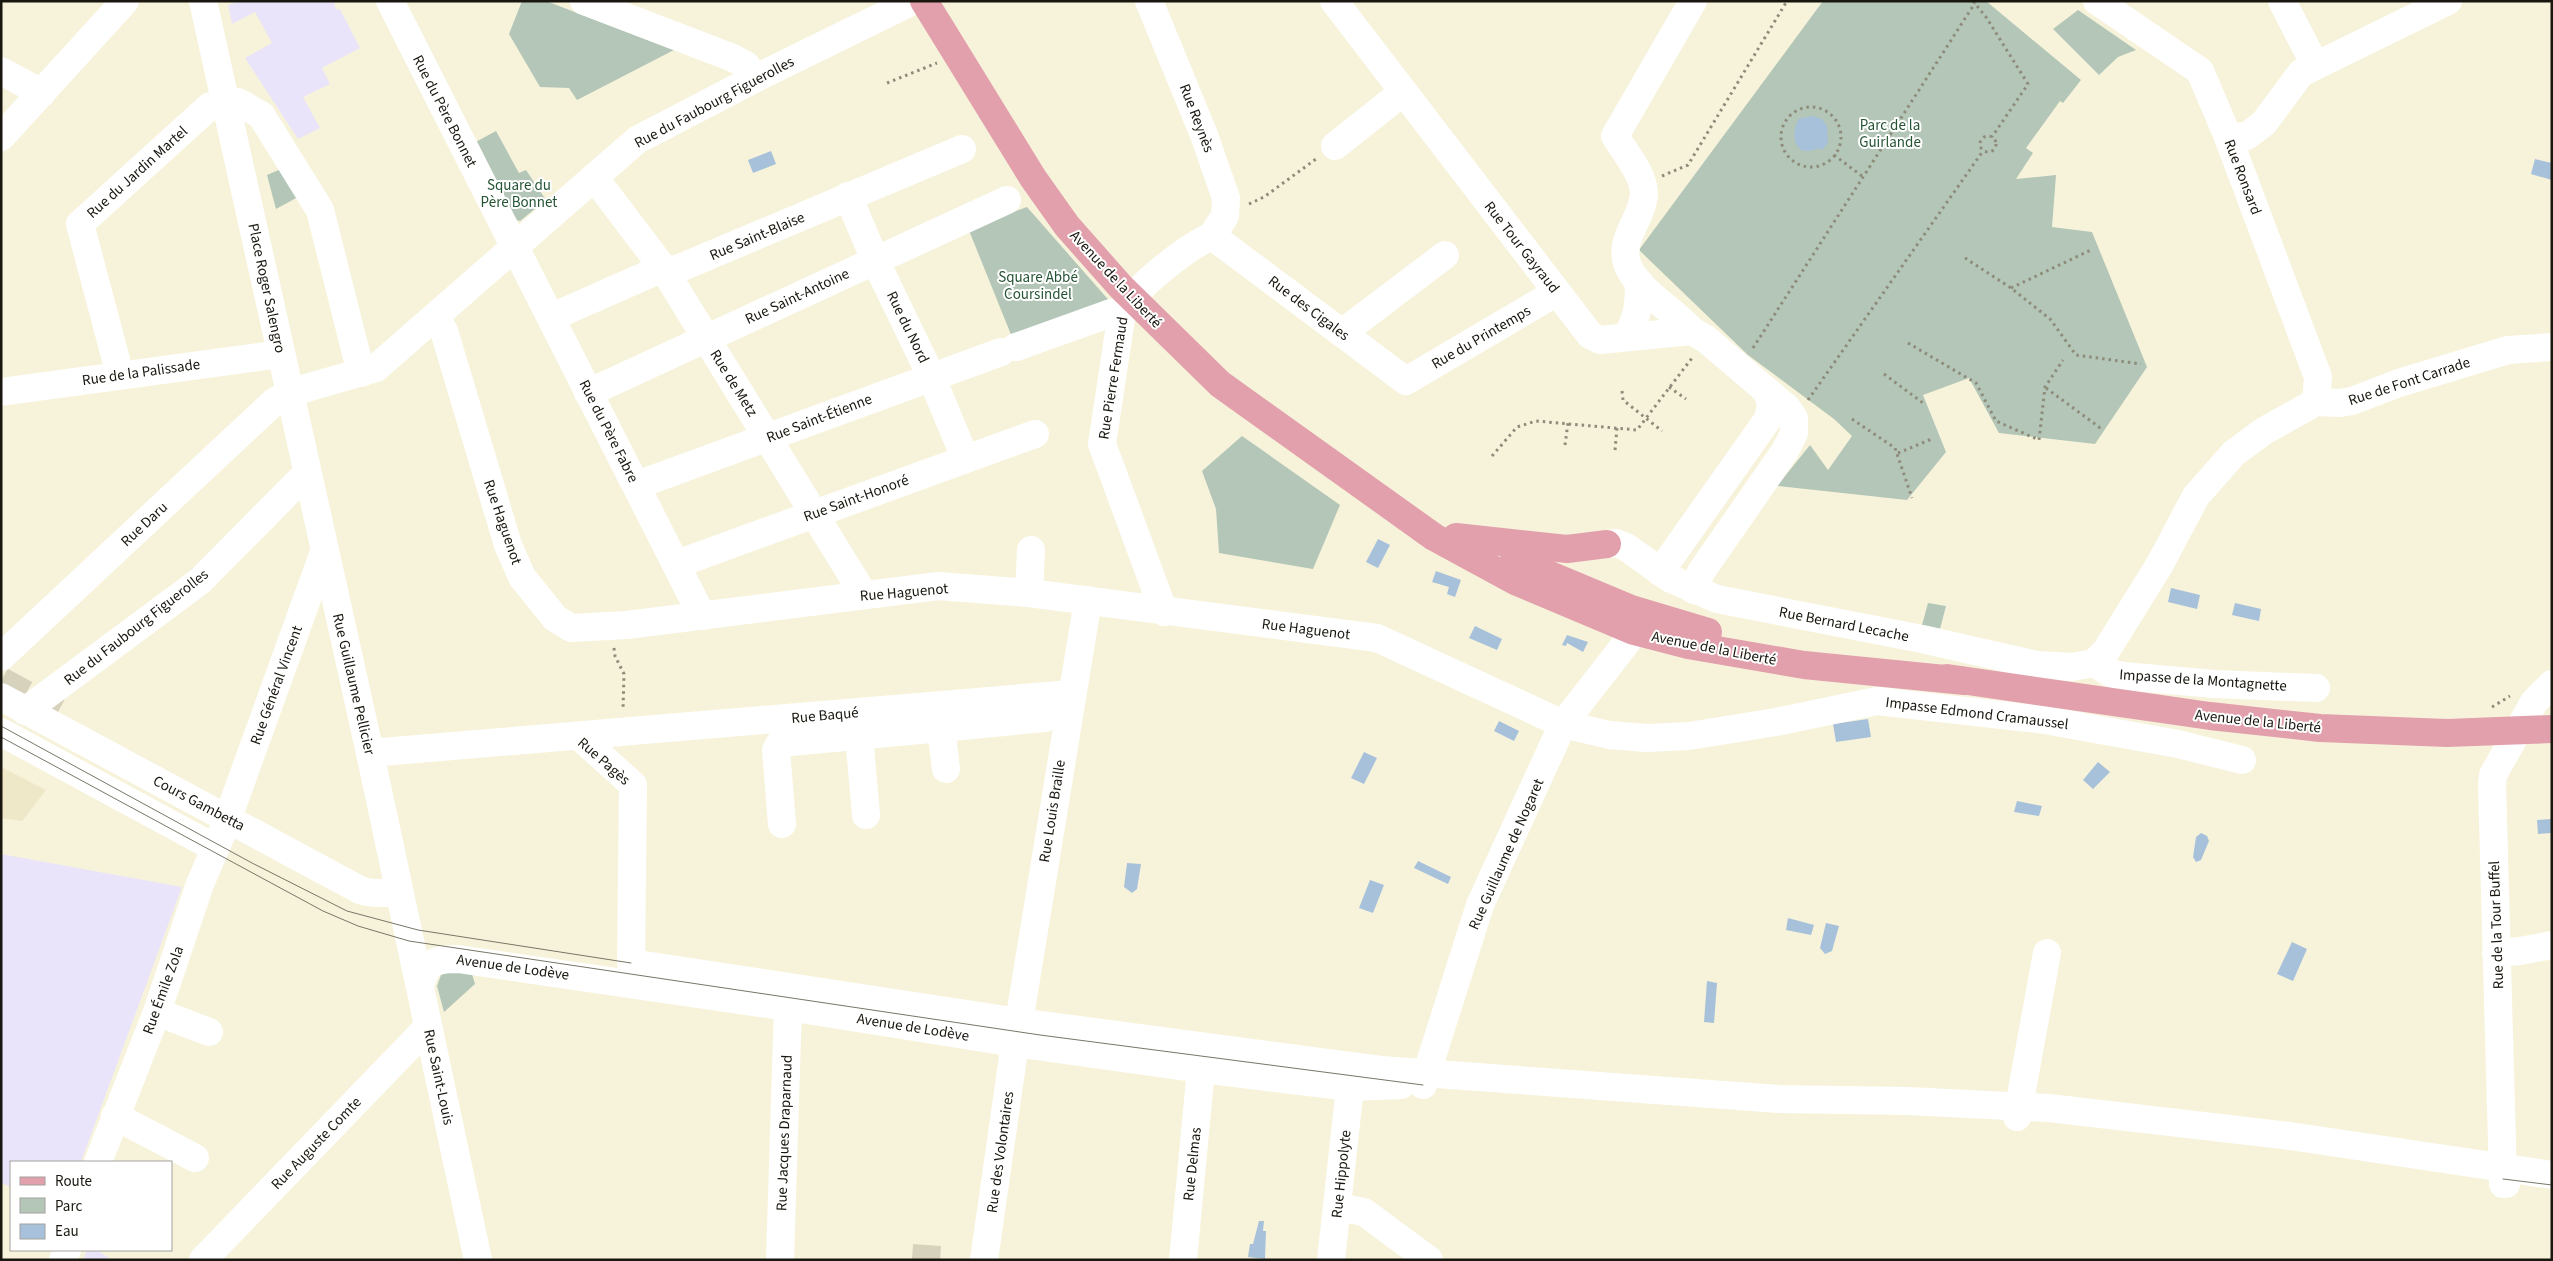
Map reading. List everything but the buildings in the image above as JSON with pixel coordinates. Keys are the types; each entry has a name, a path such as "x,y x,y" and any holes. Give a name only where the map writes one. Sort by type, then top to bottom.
{"main road":[{"name":"Avenue de la Liberté","path":"930,12 1033,178 1068,226 1130,304 1220,384 1434,537 1515,580 1634,631 1688,645 1804,665 1965,681"},
{"name":"Avenue de la Liberté","path":"1375,496 1456,536 1631,608 1693,628 1770,647 1965,681 2210,716 2320,728 2447,734 2552,729"},
{"path":"1456,536 1567,549 1607,544"},
{"path":"1607,544 1595,556 1589,568 1592,577 1597,584 1631,608"}],"street":[{"path":"1,137 125,1"},
{"name":"Place Roger Salengro","path":"203,1 282,354 306,474"},
{"name":"Rue du Père Bonnet","path":"390,1 514,247"},
{"path":"584,1 733,58 746,65 756,78"},
{"name":"Rue du Faubourg Figuerolles","path":"289,393 376,368 637,140 756,78 913,1"},
{"name":"Rue Reynès","path":"1149,1 1204,135 1226,198 1218,226"},
{"name":"Rue Tour Gayraud","path":"1334,1 1590,335 1600,340 1692,331"},
{"path":"1693,1 1616,136 1642,180 1644,195 1626,246 1627,263 1638,282 1682,319 1692,331 1706,339 1740,367 1787,408 1794,418 1794,433 1785,451 1701,572 1694,590"},
{"name":"Rue Ronsard","path":"2097,1 2200,71 2228,137 2318,377 2316,402"},
{"path":"2282,1 2315,65"},
{"path":"2228,137 2247,136 2264,123 2301,73 2448,1"},
{"path":"1,70 42,93"},
{"path":"1335,146 1403,92"},
{"path":"226,103 238,102 261,115 320,210 360,373"},
{"name":"Rue du Jardin Martel","path":"120,375 80,224 210,106 226,103"},
{"name":"Rue Saint-Blaise","path":"552,317 663,268 675,270 962,149"},
{"name":"Rue de Metz","path":"594,177 663,268 864,595"},
{"name":"Rue du Nord","path":"848,196 875,260 931,376 965,458"},
{"name":"Rue Saint-Antoine","path":"588,393 1007,200"},
{"name":"Rue Pierre Fermaud","path":"1164,612 1102,444 1130,304 1129,300 1218,226"},
{"name":"Rue des Cigales","path":"1218,226 1342,333 1406,381"},
{"name":"Rue du Père Fabre","path":"514,247 552,317 588,393 702,616"},
{"path":"1342,333 1445,255"},
{"path":"1626,337 1635,324 1639,309 1638,282"},
{"name":"Rue du Printemps","path":"1406,381 1557,292"},
{"name":"Rue Saint-Étienne","path":"637,486 931,376 1111,313 1130,304"},
{"name":"Rue Haguenot","path":"435,317 444,331 508,545 522,577 555,618 571,628 627,625 938,586 1029,593 1164,612 1377,638 1563,724"},
{"name":"Rue de Font Carrade","path":"2316,402 2340,403 2352,401 2398,383 2508,350 2552,347"},
{"name":"Rue de la Palissade","path":"1,392 282,354"},
{"path":"1660,572 1768,419 1771,405 1767,391"},
{"name":"Rue Daru","path":"1,657 274,402 289,393"},
{"path":"2094,663 2106,651 2160,564 2196,496 2209,479 2234,453 2264,431 2316,402"},
{"name":"Rue Saint-Honoré","path":"677,564 1035,434"},
{"name":"Rue du Faubourg Figuerolles","path":"25,711 200,581 306,474"},
{"name":"Rue Guillaume Pellicier","path":"306,474 370,753 400,894"},
{"name":"Rue Bernard Lecache","path":"1607,544 1616,543 1626,547 1660,572 1694,590 1717,599 1922,639 2037,665 2072,667 2094,663"},
{"path":"1029,593 1031,550"},
{"name":"Rue Général Vincent","path":"239,817 324,552"},
{"name":"Rue Louis Braille","path":"1017,1033 1088,600"},
{"name":"Rue Guillaume de Nogaret","path":"1424,1079 1480,905 1563,724 1627,642"},
{"name":"Impasse de la Montagnette","path":"2094,663 2110,673 2124,676 2214,684 2316,688"},
{"name":"Rue de la Tour Buffel","path":"2503,1177 2493,775 2543,693"},
{"path":"782,824 776,750 780,744 1046,718 1072,694"},
{"name":"Rue Baqué","path":"579,736 1072,694"},
{"name":"Cours Gambetta","path":"1,697 25,711 239,817 372,895 387,892 400,894"},
{"name":"Impasse Edmond Cramaussel","path":"1563,724 1618,736 1647,738 1689,736 1776,722 1877,701 2045,720 2178,744 2242,760"},
{"path":"942,728 946,769"},
{"path":"1,732 215,848"},
{"path":"859,735 866,815"},
{"name":"Rue Pagès","path":"370,753 579,736 633,784 631,963 1017,1033"},
{"name":"Rue Émile Zola","path":"98,1161 157,1012 197,872 239,817"},
{"name":"Rue Saint-Louis","path":"400,894 478,1260"},
{"path":"2496,952 2520,951 2552,945"},
{"path":"2018,1112 2047,952"},
{"name":"Avenue de Lodève","path":"420,986 429,965 437,960 458,959 788,1006 1017,1033 1201,1069 1350,1087 1424,1079"},
{"name":"Rue Jacques Draparnaud","path":"780,1260 788,1006"},
{"path":"157,1012 209,1032"},
{"name":"Rue Auguste Comte","path":"203,1260 428,1027"},
{"path":"1017,1033 1381,1070 1424,1079 1779,1099 1908,1101 2018,1112 2049,1108 2290,1136 2503,1177 2552,1191"},
{"name":"Rue des Volontaires","path":"984,1260 1017,1033"},
{"name":"Rue Delmas","path":"1183,1260 1201,1069"},
{"name":"Rue Hippolyte","path":"1331,1260 1350,1087"},
{"path":"115,1116 195,1158"},
{"path":"2503,1177 2552,1175"},
{"path":"1338,1207 1364,1212 1429,1260"}],"path":[{"path":"1642,180 1665,175 1688,165 1787,1"},
{"path":"1740,367 1974,2 2028,84 1992,137"},
{"path":"887,83 956,54"},
{"path":"1803,108 1821,109 1829,114 1836,120 1841,138 1834,155 1827,162 1817,166 1806,167 1796,164 1783,148 1780,138 1782,128 1787,119 1803,108"},
{"path":"1984,136 1992,137 1996,142 1994,149 1990,152 1983,150 1980,146 1980,141 1984,136"},
{"path":"1218,226 1335,146"},
{"path":"1794,418 1983,150"},
{"path":"1834,155 1862,176"},
{"path":"2011,288 2093,249"},
{"path":"1965,258 2011,288 2050,319 2076,355 2141,364"},
{"path":"1908,343 1976,383 1996,421 2039,440 2045,387 2063,360"},
{"path":"1492,456 1517,427 1536,421 1637,430 1689,360"},
{"path":"1884,374 1923,403"},
{"path":"1669,387 1686,399"},
{"path":"2045,387 2099,428 2101,432"},
{"path":"1622,391 1623,400 1662,432"},
{"path":"1852,420 1895,448 1912,498"},
{"path":"1565,445 1568,424"},
{"path":"1615,450 1617,428"},
{"path":"1897,453 1903,453 1934,438"},
{"path":"626,732 622,722 624,674 615,656 614,646 629,644 627,625"}],"shaded area":[{"path":"241,1 338,1 334,4 337,10 340,9 360,48 322,68 330,84 303,97 320,128 298,139 245,58 272,43 255,12 232,24 228,5"},
{"path":"1,767 46,790 22,821 1,818"},
{"path":"1,854 182,887 81,1161 10,1161 10,1187 1,1183"},
{"path":"87,1251 98,1251 112,1260 83,1260"}],"green space":[{"path":"522,1 546,1 674,50 577,100 569,88 540,87 509,34"},
{"name":"Parc de la Guirlande","path":"1823,1 1986,1 2081,80 2063,103 2060,101 2026,148 2033,153 2016,179 2056,175 2052,227 2092,232 2147,367 2095,444 1999,433 1969,378 1923,395 1946,452 1907,500 1777,486 1810,445 1828,470 1852,436 1834,419 1748,355 1639,250"},
{"path":"2078,10 2136,50 2118,57 2099,75 2053,29"},
{"name":"Square du Père Bonnet","path":"496,131 519,173 526,170 546,200 520,221 509,218 472,144"},
{"path":"281,169 298,197 276,209 267,175"},
{"name":"Square Abbé Coursindel","path":"1027,207 1113,305 1014,342 968,228"},
{"path":"1242,436 1340,505 1313,569 1219,553 1216,509 1202,471"},
{"path":"1928,603 1946,606 1940,629 1922,625"},
{"path":"453,971 472,974 475,984 444,1012 437,986 441,975"}],"water":[{"path":"1812,116 1822,119 1827,126 1828,143 1822,150 1818,148 1804,151 1796,144 1796,125 1799,119"},
{"path":"771,151 776,164 753,173 748,160"},
{"path":"2535,159 2552,163 2552,180 2531,174"},
{"path":"1378,539 1390,545 1378,568 1366,562"},
{"path":"1436,571 1461,580 1455,597 1447,594 1449,587 1432,582"},
{"path":"2171,588 2200,595 2197,609 2168,602"},
{"path":"2235,603 2261,609 2259,621 2232,615"},
{"path":"1475,626 1502,639 1497,650 1469,638"},
{"path":"1567,635 1588,642 1583,652 1567,643 1566,646 1562,645"},
{"path":"1868,719 1871,737 1836,742 1833,724"},
{"path":"1499,721 1519,731 1514,741 1494,731"},
{"path":"1364,752 1377,758 1364,784 1351,778"},
{"path":"2098,762 2110,772 2093,789 2083,780"},
{"path":"2017,801 2042,806 2039,816 2014,812"},
{"path":"2552,819 2552,833 2538,834 2537,820"},
{"path":"2201,833 2207,836 2209,841 2201,860 2196,862 2193,857 2196,837"},
{"path":"1418,861 1451,877 1448,884 1414,868"},
{"path":"1127,863 1141,864 1137,889 1132,893 1124,887"},
{"path":"1370,880 1384,885 1373,913 1359,908"},
{"path":"1788,918 1814,925 1811,935 1786,930"},
{"path":"1826,923 1839,926 1832,951 1825,954 1820,948"},
{"path":"2292,942 2307,949 2293,981 2277,974"},
{"path":"1707,981 1717,983 1714,1023 1704,1022"},
{"path":"1259,1221 1264,1221 1263,1231 1266,1231 1265,1259 1248,1257 1250,1244 1253,1244"}],"tunnel":[{"path":"1,681 58,712"},
{"path":"926,1260 927,1245"}],"tram line":[{"path":"1,726 252,863 347,911 418,930 631,963"},
{"path":"1,737 323,911 358,926 409,941 1040,1035 1423,1085"},
{"path":"2503,1179 2552,1185"}]}
